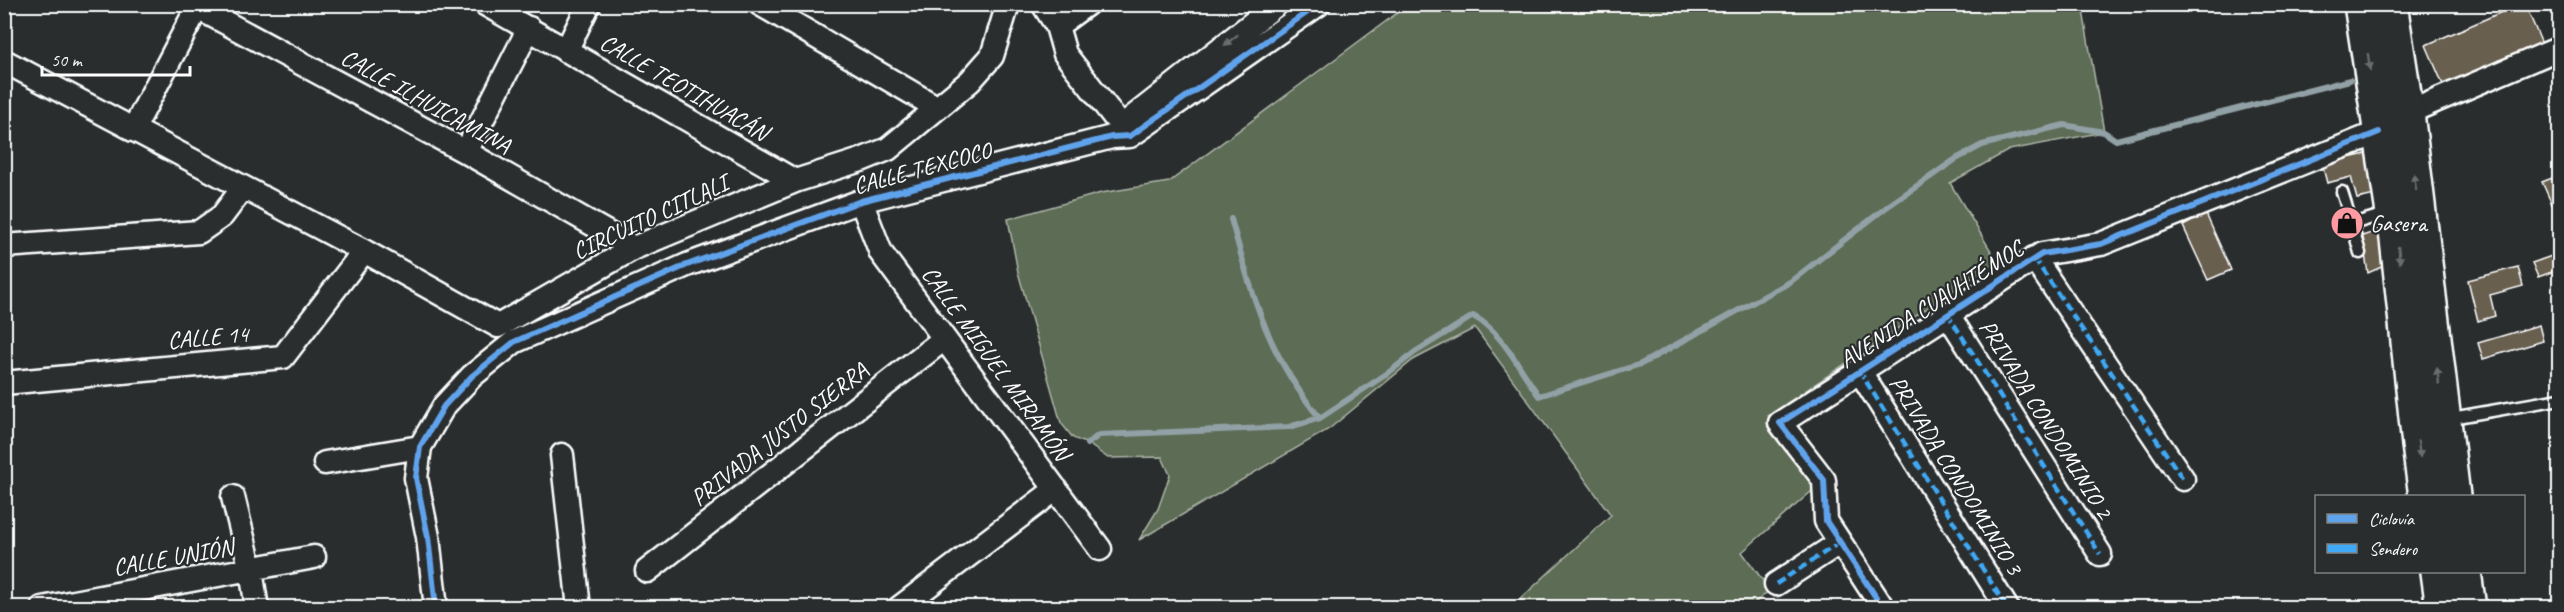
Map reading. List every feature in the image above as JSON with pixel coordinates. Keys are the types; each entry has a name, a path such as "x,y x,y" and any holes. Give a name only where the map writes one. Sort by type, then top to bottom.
{"main road":[{"path":"2361,4 2392,212 2426,495"},
{"path":"2390,4 2407,113 2453,495"},
{"path":"2438,573 2449,607"},
{"path":"2449,607 2464,573"}],"street":[{"name":"CALLE TEOTIHUACÁN","path":"485,4 795,181"},
{"path":"566,51 590,4"},
{"path":"760,4 936,107"},
{"name":"CIRCUITO CITLALI","path":"4,61 364,251 498,326 634,248 795,181 888,149 970,81 992,56 1008,4"},
{"path":"1043,4 1057,26 1065,54 1121,132"},
{"path":"1057,26 1087,4"},
{"name":"CALLE TEXCOCO","path":"1121,132 1277,4"},
{"name":"CALLE TEXCOCO","path":"420,447 444,406 472,375 514,342 687,266 861,201 1121,132 1319,4"},
{"path":"133,129 194,6"},
{"name":"CALLE ILHUICAMINA","path":"194,6 466,152 634,248"},
{"path":"466,152 529,28"},
{"path":"2407,113 2559,48"},
{"name":"AVENIDA CUAUHTÉMOC","path":"1839,543 1826,521 1824,480 1780,423 1947,313 2042,254 2101,244 2379,132"},
{"path":"4,246 199,232 222,216 243,188"},
{"name":"CALLE MIGUEL MIRAMÓN","path":"861,201 881,253 1100,549"},
{"name":"CALLE 14","path":"4,383 283,357 364,251"},
{"path":"2034,258 2183,479"},
{"name":"PRIVADA CONDOMINIO 2","path":"1947,313 2100,554"},
{"name":"PRIVADA JUSTO SIERRA","path":"647,571 944,339"},
{"name":"PRIVADA CONDOMINIO 3","path":"1859,370 2007,608"},
{"path":"326,463 420,447 416,478 428,537 436,608"},
{"path":"562,455 579,608"},
{"path":"899,608 1056,489"},
{"path":"233,497 251,570 257,608"},
{"path":"1776,584 1839,543 1883,608"},
{"name":"CALLE UNIÓN","path":"42,608 314,557"}],"lane":[{"path":"2342,192 2360,253"},
{"path":"2352,224 2392,212"},
{"path":"2443,419 2559,399"}],"green space":[{"path":"1408,5 2082,5 2104,132 2009,150 1950,183 1997,261 1768,416 1820,484 1742,552 1770,590 1750,607 1520,607 1517,602 1611,515 1475,328 1413,360 1329,429 1139,540 1158,509 1170,475 1162,457 1108,458 1088,444 1073,438 1061,423 1018,272 1008,219 1101,193 1169,182"}],"building":[{"path":"2520,4 2525,4 2542,44 2444,87 2426,45"},
{"path":"2366,154 2375,195 2357,199 2351,177 2327,183 2322,164"},
{"path":"2560,175 2560,222 2542,182"},
{"path":"2206,214 2231,270 2208,280 2183,226"},
{"path":"2381,230 2386,265 2368,273 2362,236"},
{"path":"2560,253 2560,269 2538,277 2532,263"},
{"path":"2518,267 2523,286 2490,295 2495,316 2478,321 2468,280"},
{"path":"2539,325 2543,341 2483,359 2478,343"}],"waterway":[{"path":"1087,444 1099,435 1289,427 1320,418 1388,373 1415,352 1473,316 1502,341 1539,396 1641,364 1790,282 1888,206 1956,159 1982,145 2064,125 2104,132 2116,140 2350,80"},
{"path":"1231,219 1246,273 1264,324 1287,372 1320,418"}],"marked path":[{"path":"2034,258 2183,479"},
{"path":"1947,313 2100,554"},
{"path":"1859,370 2007,608"},
{"path":"1776,584 1839,543"}],"cycle path":[{"path":"436,608 428,537 416,478 420,447 444,406 472,376 514,342 687,265 861,201 1112,137 1130,136 1319,4"},
{"path":"1883,608 1826,521 1824,480 1780,423 2042,254 2101,244 2379,132"}],"place":[{"name":"Gasera","path":"2347,223"}]}
